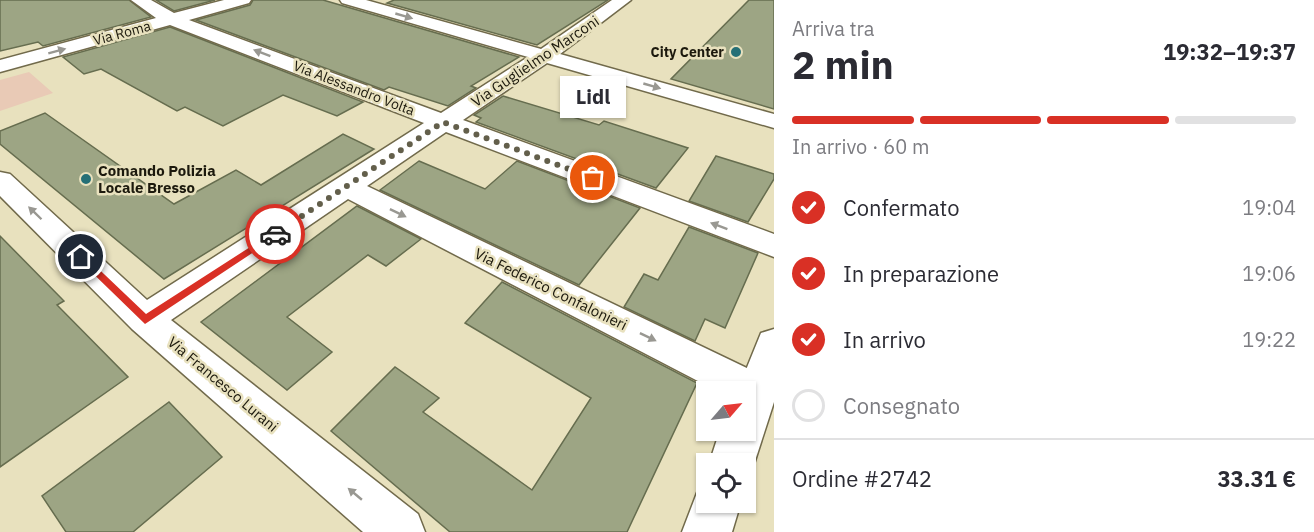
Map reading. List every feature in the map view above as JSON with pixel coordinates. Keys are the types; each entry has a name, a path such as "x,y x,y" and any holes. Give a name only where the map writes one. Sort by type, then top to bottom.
{"street":[{"name":"Via Alessandro Volta","path":"139,0 172,20 774,246"},
{"name":"Via Roma","path":"0,66 243,0"},
{"path":"348,0 774,121"},
{"name":"Via Guglielmo Marconi","path":"145,320 544,56 623,0"},
{"name":"Via Francesco Lurani","path":"0,180 145,320 400,532"},
{"name":"Via Federico Confalonieri","path":"346,187 705,381"},
{"path":"756,393 774,344"},
{"path":"707,532 713,513"}],"shaded area":[{"path":"29,72 53,93 0,111 0,80"}],"building":[{"path":"0,0 129,0 151,17 43,46 38,42 0,51"},
{"path":"156,0 215,0 174,11"},
{"path":"253,0 323,0 519,57 471,86 476,88 448,106 389,87 384,90 196,20 250,5"},
{"path":"394,0 608,0 537,45 387,3"},
{"name":"City Center","path":"749,0 774,0 774,109 671,79"},
{"path":"170,27 363,102 337,116 283,95 223,126 185,107 177,111 101,69 84,74 63,57"},
{"path":"503,96 599,125 604,121 688,148 656,188 476,122 481,118 474,115"},
{"path":"45,113 174,204 236,170 261,185 343,134 374,149 164,279 0,144 0,131"},
{"path":"716,156 774,174 774,179 748,222 689,201"},
{"path":"419,161 485,189 517,161 640,208 579,285 380,190"},
{"path":"357,206 421,239 386,266 368,255 287,317 332,352 287,390 201,322"},
{"path":"689,227 758,253 725,328 705,319 695,341 624,307 644,274 658,280"},
{"path":"0,236 64,301 57,305 128,377 0,467"},
{"path":"502,282 696,382 627,532 450,532 331,431 395,367 439,398 423,412 532,490 591,398 465,323"},
{"path":"169,402 222,457 133,532 66,532 42,496"}],"way so far":[{"path":"275,234 443,122 593,178"}],"place":[{"name":"City Center","path":"736,52"},
{"name":"Lidl","path":"593,178"},
{"name":"Comando Polizia Locale Bresso","path":"86,179"}],"route":[{"path":"81,257 145,320 275,234"}]}
